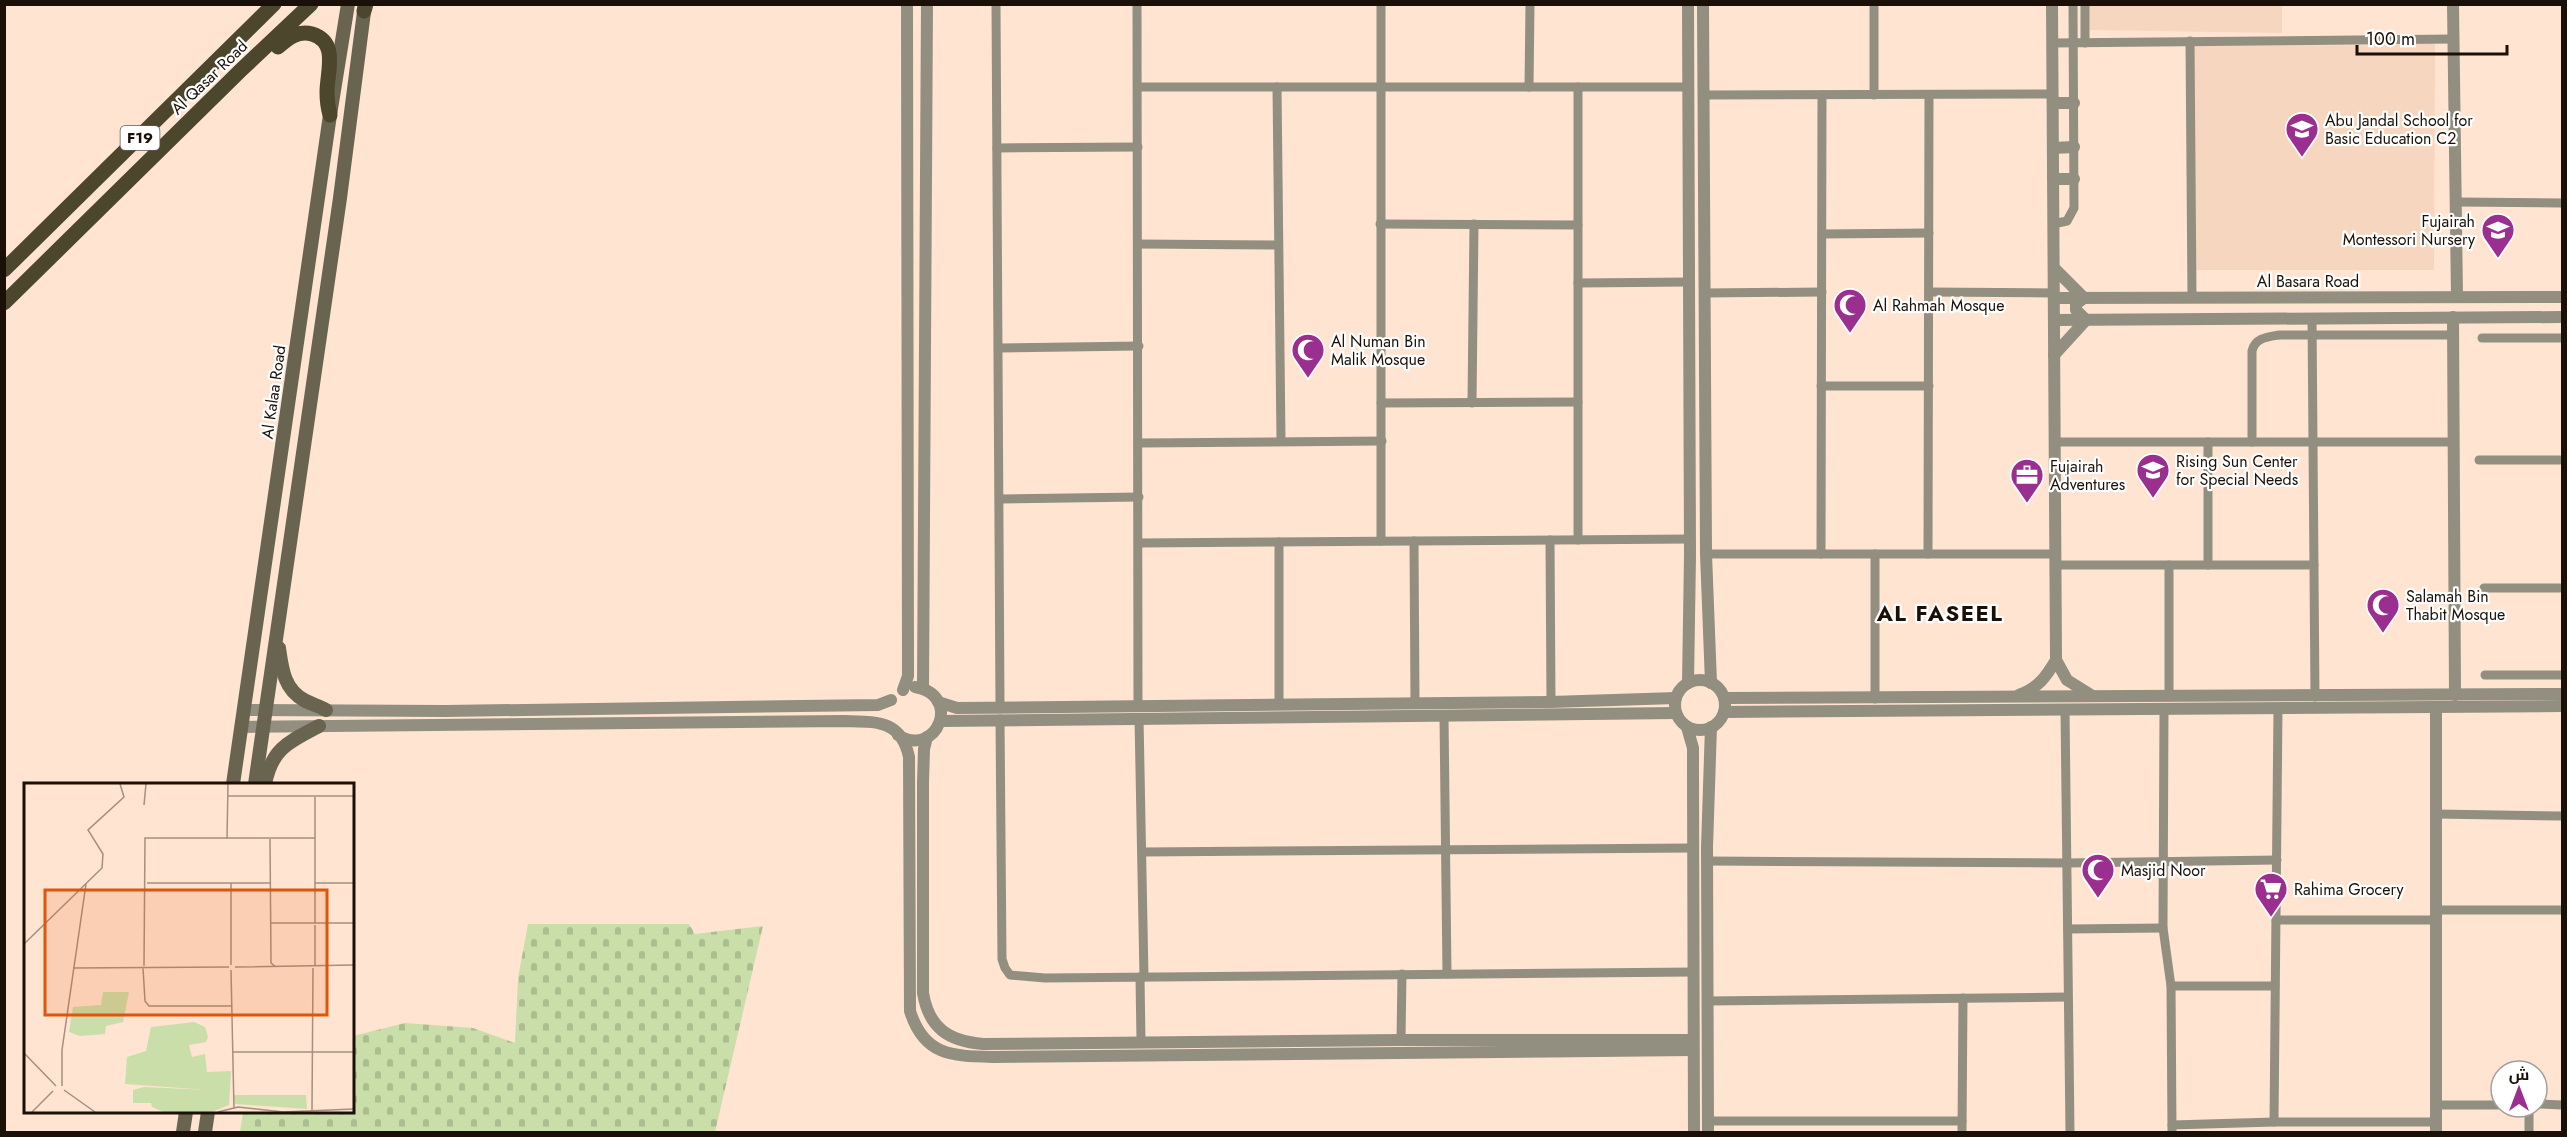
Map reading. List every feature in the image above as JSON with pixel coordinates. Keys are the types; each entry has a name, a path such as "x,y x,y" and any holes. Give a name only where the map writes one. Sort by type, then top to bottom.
{"main road":[{"name":"Al Qasar Road","path":"4,270 274,4"},
{"path":"241,70 256,46 300,4"},
{"name":"Al Qasar Road","path":"4,303 311,4"},
{"name":"Al Kalaa Road","path":"233,783 348,4"},
{"path":"255,783 365,7"},
{"path":"241,70 261,63 292,36 302,33 316,36 324,42 330,55 327,92 330,115"},
{"path":"277,634 284,675 288,685 301,698 326,710"},
{"path":"265,783 269,766 278,752 291,740 319,726"},
{"path":"183,1132 186,1113"},
{"path":"205,1132 208,1113"}],"street":[{"path":"903,690 908,676 907,4"},
{"path":"923,688 927,4"},
{"path":"996,4 1002,959 1010,975 1022,977 1142,977 1693,972"},
{"path":"1137,4 1139,712 1143,852 1141,1041"},
{"path":"1381,4 1381,541"},
{"path":"1530,4 1530,87"},
{"path":"1688,4 1690,539 1688,683"},
{"path":"1703,4 1706,554 1711,683"},
{"path":"1874,4 1874,95"},
{"path":"2010,698 2029,692 2045,680 2056,660 2052,4"},
{"path":"2053,224 2067,221 2073,213 2073,4"},
{"path":"2085,4 2085,43"},
{"path":"2453,4 2457,297"},
{"path":"907,22 914,46 914,76 919,81 927,78"},
{"path":"2052,43 2453,39"},
{"path":"2190,41 2192,298"},
{"path":"1138,87 1689,87"},
{"path":"1277,87 1281,441"},
{"path":"1578,87 1578,540"},
{"path":"1704,95 1929,95 2053,99 2074,103"},
{"path":"1821,554 1822,95"},
{"path":"1928,554 1929,95"},
{"path":"906,123 912,117 921,120 922,161 926,177"},
{"path":"997,148 1138,147"},
{"path":"2053,148 2074,147"},
{"path":"2053,179 2074,179"},
{"path":"2457,202 2562,203"},
{"path":"1380,224 1578,225"},
{"path":"1472,403 1474,224"},
{"path":"1822,234 1929,233"},
{"path":"1138,244 1278,245"},
{"path":"2054,268 2085,298 2076,304 2076,310 2086,320"},
{"path":"1578,283 1689,282"},
{"path":"1704,293 1822,292"},
{"path":"1929,292 2054,296"},
{"name":"Al Basara Road","path":"2054,296 2085,298 2562,297"},
{"path":"2453,317 2455,695"},
{"path":"2054,320 2562,317"},
{"path":"2312,318 2315,697"},
{"path":"2054,355 2086,320"},
{"path":"2252,442 2253,347 2260,339 2268,336 2312,335 2454,335"},
{"path":"2482,338 2562,338"},
{"path":"999,348 1139,346"},
{"path":"1821,386 1929,387"},
{"path":"1381,403 1578,402"},
{"path":"1139,443 1382,441"},
{"path":"2055,442 2454,442"},
{"path":"2208,442 2208,565"},
{"path":"2479,460 2562,460"},
{"path":"1000,499 1139,497"},
{"path":"1139,543 1690,539"},
{"path":"1550,540 1551,702"},
{"path":"1414,541 1415,703"},
{"path":"1279,542 1279,704"},
{"path":"1706,554 1928,554 2169,565 2314,566"},
{"path":"1875,554 1875,699"},
{"path":"2169,565 2169,697"},
{"path":"2484,588 2562,588"},
{"path":"2056,660 2074,686 2095,697"},
{"path":"2485,675 2562,675"},
{"path":"1687,727 1699,730 1711,727 1719,721 1724,712 1724,698 1719,689 1711,683 1699,680 1688,683 1676,698 1676,713 1687,727 1693,748 1694,1132"},
{"path":"244,710 878,705 891,700 909,687 923,688 938,702 954,707 1000,713"},
{"path":"1724,698 2315,697 2562,694"},
{"path":"1139,712 1279,704 1551,702 1676,698"},
{"path":"891,700 887,715 909,757 910,1011 923,1038 948,1054 994,1058 1693,1045"},
{"path":"241,727 844,721 878,722 909,741 927,737 934,732 940,721 938,702"},
{"path":"1724,712 2562,706"},
{"path":"2164,709 2163,928 2171,986 2172,1129 2274,1122 2436,1127 2436,707"},
{"path":"2274,1122 2278,708"},
{"path":"2065,710 2070,1132"},
{"path":"940,721 1000,713 1139,712 1444,716 1676,713"},
{"path":"1444,716 1447,974"},
{"path":"1711,727 1707,861 1708,1127 1962,1121"},
{"path":"927,737 924,749 923,783 923,993 925,1008 931,1019 952,1037 967,1042 1401,1040 1626,1046"},
{"path":"2436,814 2562,816"},
{"path":"1143,852 1692,848"},
{"path":"1707,861 2277,860"},
{"path":"2276,920 2562,910"},
{"path":"2068,929 2163,928"},
{"path":"1401,1040 1402,974"},
{"path":"2171,986 2275,986"},
{"path":"1707,1000 2068,997"},
{"path":"1962,1132 1963,998"},
{"path":"2436,1105 2489,1105"}],"shaded area":[{"path":"2089,5 2282,5 2282,33 2089,30"},
{"name":"Abu Jandal School for Basic Education C2","path":"2409,40 2435,40 2434,270 2195,270 2194,46 2408,45"}],"green space":[{"path":"528,924 689,924 695,934 763,926 715,1132 240,1132 243,1113 354,1113 354,1036 405,1023 473,1028 515,1043 518,978"}],"place":[{"name":"Abu Jandal School for Basic Education C2","path":"2302,158"},
{"name":"Fujairah Montessori Nursery","path":"2498,259"},
{"name":"Al Rahmah Mosque","path":"1850,334"},
{"name":"Al Numan Bin Malik Mosque","path":"1308,379"},
{"name":"Rising Sun Center for Special Needs","path":"2153,499"},
{"name":"Fujairah Adventures","path":"2027,504"},
{"name":"Salamah Bin Thabit Mosque","path":"2383,634"},
{"name":"Masjid Noor","path":"2098,899"},
{"name":"Rahima Grocery","path":"2271,918"}],"district":[{"name":"AL FASEEL","path":"1940,613"}]}
